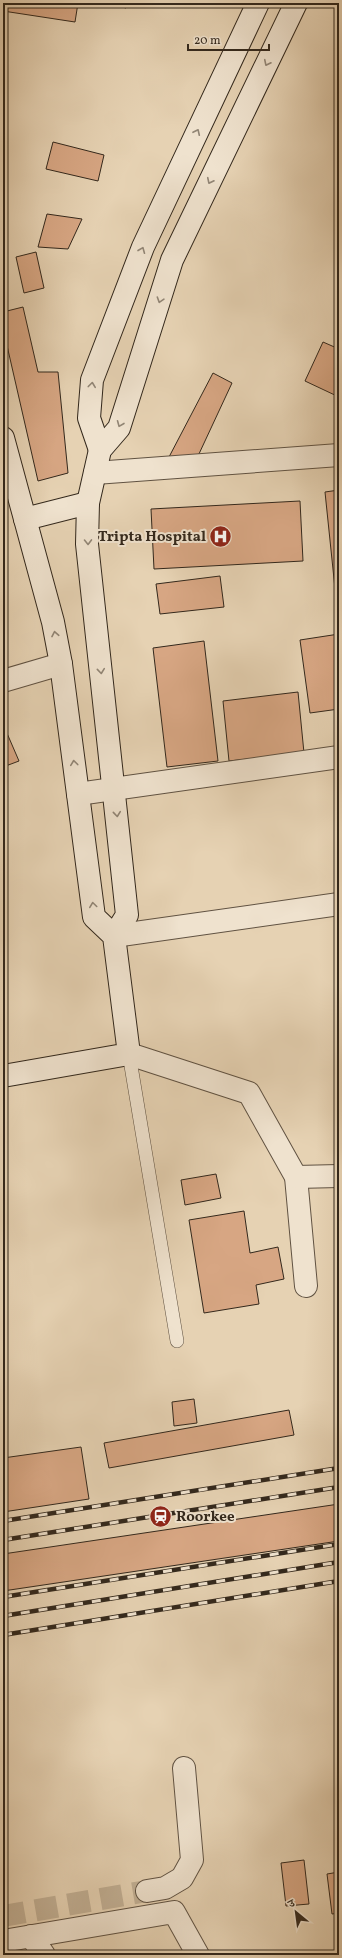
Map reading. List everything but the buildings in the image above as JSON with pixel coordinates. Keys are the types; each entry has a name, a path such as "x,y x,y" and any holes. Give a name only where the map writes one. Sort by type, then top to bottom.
{"main road":[{"path":"100,450 89,418 92,380 143,247 258,3"},
{"path":"114,936 128,915 87,544 88,503 100,450 119,428 172,260 296,3"},
{"path":"3,438 53,622 61,664 94,917 114,936 129,1054"},
{"path":"95,473 339,455"},
{"path":"25,519 88,503"},
{"path":"3,681 61,664"},
{"path":"78,794 339,757"},
{"path":"114,936 339,904"},
{"path":"3,1076 129,1054 250,1093 296,1177 306,1286"},
{"path":"296,1177 339,1176"},
{"path":"184,1768 192,1860 182,1878 156,1889 174,1912 198,1955"},
{"path":"3,1940 174,1912"},
{"path":"31,1936 44,1955"}],"lane":[{"path":"129,1054 177,1342"}],"tunnel":[{"path":"3,1916 147,1891"}],"railway":[{"path":"3,1521 339,1468"},
{"path":"3,1540 339,1487"},
{"path":"3,1597 339,1544"},
{"path":"3,1616 339,1562"},
{"path":"3,1635 339,1581"}],"place":[{"name":"Tripta Hospital","path":"221,536"},
{"name":"Roorkee","path":"161,1516"}]}
